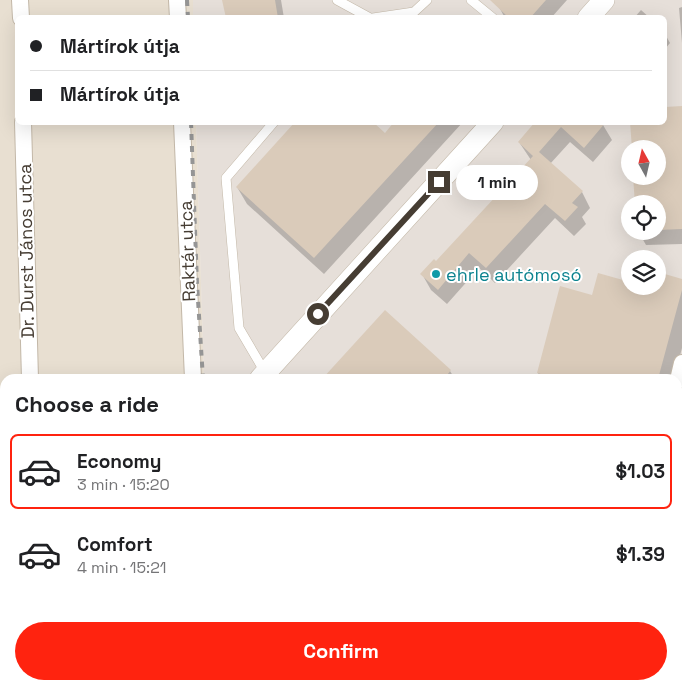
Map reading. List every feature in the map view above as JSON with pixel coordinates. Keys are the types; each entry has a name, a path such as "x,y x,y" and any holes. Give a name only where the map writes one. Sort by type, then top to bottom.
{"street":[{"path":"20,0 20,15"},
{"path":"177,0 178,15"},
{"path":"591,15 604,0"},
{"name":"Dr. Durst János utca","path":"23,125 30,374"},
{"name":"Raktár utca","path":"182,125 193,374"},
{"path":"268,374 490,125"}],"lane":[{"path":"337,0 366,15"},
{"path":"393,15 414,12 427,0"},
{"path":"471,0 489,15"},
{"path":"263,374 239,328 226,178 271,125"}],"shaded area":[{"path":"0,0 193,0 193,15 15,15 15,125 196,125 204,374 0,374"},
{"path":"193,0 682,0 682,374 204,374 196,125 667,125 667,15 193,15"}],"building":[{"path":"222,0 275,0 278,15 225,15"},
{"path":"490,0 546,0 533,15 506,15"},
{"path":"682,106 682,229 666,230 666,195 634,195 634,185 666,185 666,140 631,140 630,125 667,125 667,107"},
{"path":"292,125 376,125 385,133 392,125 436,125 314,258 236,187"},
{"path":"532,125 603,125 584,148 561,127 539,152 583,191 572,203 578,207 565,221 545,204 486,268 469,253 438,290 420,274 434,259 436,261 533,156 518,142"},
{"path":"598,273 621,279 621,295 666,295 666,274 682,279 682,290 659,374 537,373 560,286 592,295"},
{"path":"385,310 451,370 448,374 327,374"}],"railway":[{"path":"187,0 188,15"},
{"path":"191,125 203,374"}],"place":[{"name":"ehrle autómosó","path":"436,274"}],"route":[{"path":"318,314 439,182"}]}
